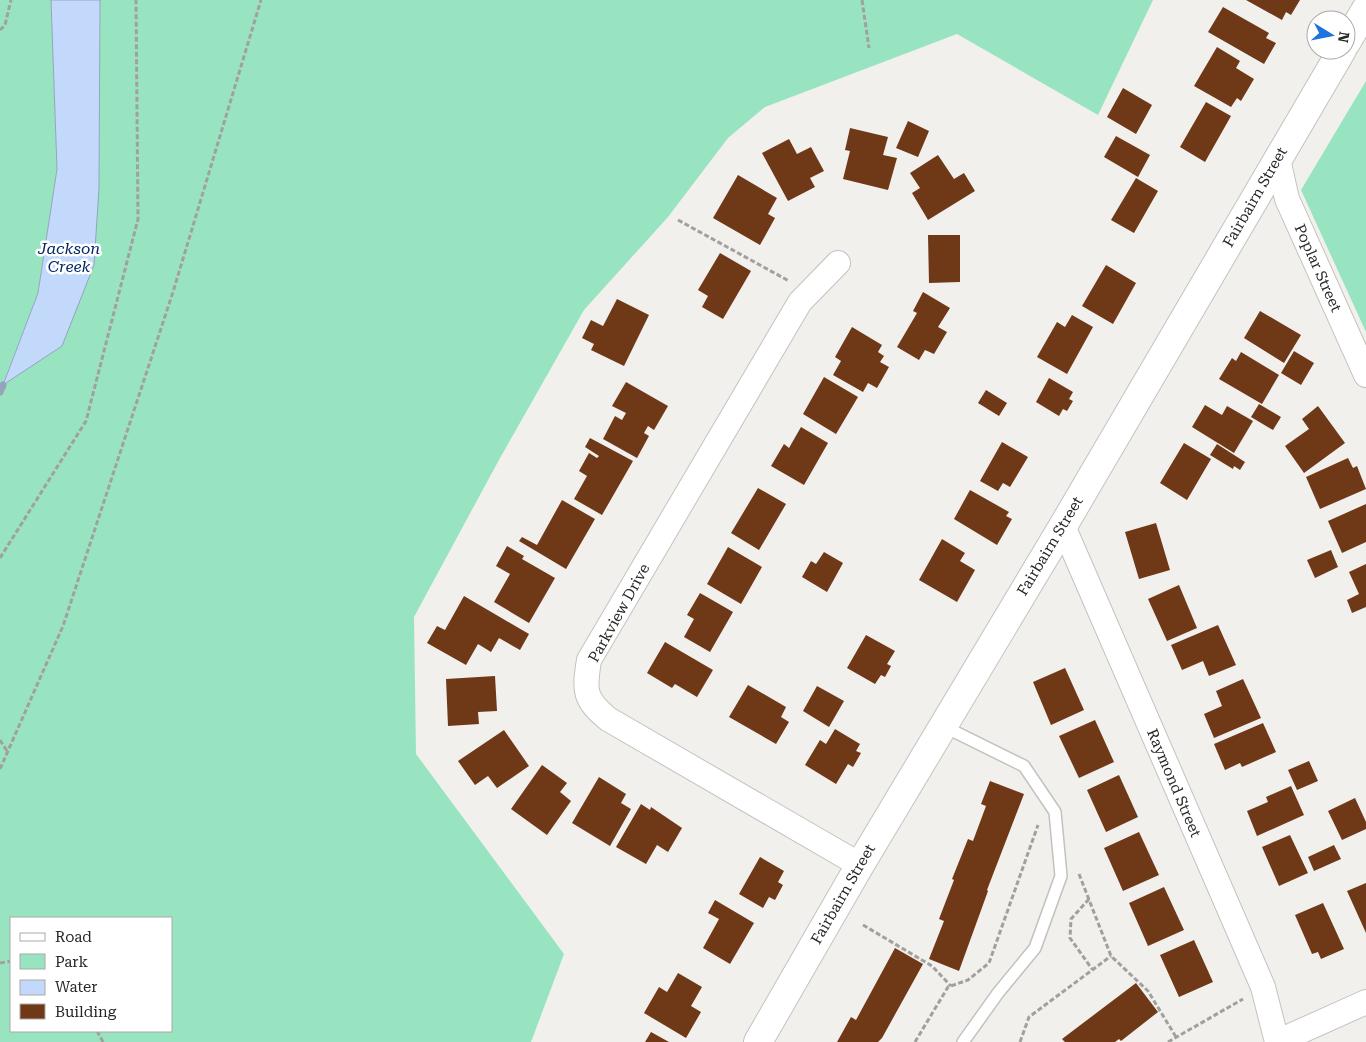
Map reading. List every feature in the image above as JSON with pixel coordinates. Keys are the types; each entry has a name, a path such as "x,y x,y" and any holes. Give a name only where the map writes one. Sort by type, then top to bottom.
{"main road":[{"path":"1356,26 1366,9"},
{"name":"Fairbairn Street","path":"758,1042 860,865 1063,526 1336,60"}],"street":[{"name":"Poplar Street","path":"1278,159 1287,199 1366,375"},
{"name":"Parkview Drive","path":"838,263 800,302 589,660 585,685 592,706 608,719 860,865"},
{"name":"Raymond Street","path":"1063,526 1263,987 1277,1042"},
{"path":"1277,1042 1366,1002"}],"lane":[{"path":"943,726 1024,766 1055,812 1061,876 1035,948 998,993 963,1042"}],"path":[{"path":"0,30 5,25 12,0"},
{"path":"0,558 86,421 138,219 136,0"},
{"path":"0,769 64,626 173,292 262,0"},
{"path":"862,0 869,48"},
{"path":"678,220 808,292"},
{"path":"0,740 8,752"},
{"path":"915,1042 948,987 968,980 989,963 1040,821"},
{"path":"1079,873 1112,956 1148,992 1176,1037"},
{"path":"1089,899 1070,919 1070,938 1092,969"},
{"path":"862,925 932,966 951,986"},
{"path":"1020,1042 1029,1017 1112,956"},
{"path":"1168,1042 1263,987"}],"green space":[{"path":"0,0 51,0 57,169 38,293 3,384 99,188 100,0 1153,0 1098,115 957,34 765,107 728,138 668,217 584,310 500,458 414,617 416,754 564,954 531,1042 0,1042"},
{"path":"1366,81 1366,332 1301,190"}],"water":[{"name":"Jackson Creek","path":"51,0 100,0 99,188 94,265 62,346 3,385 38,293 57,169"}],"building":[{"path":"1246,0 1300,0 1291,15 1286,12 1282,20"},
{"path":"1223,7 1269,33 1266,38 1276,43 1264,64 1208,32"},
{"path":"1217,47 1240,61 1236,68 1254,79 1241,101 1237,98 1231,107 1194,86"},
{"path":"1123,88 1152,105 1136,134 1107,117"},
{"path":"1206,102 1231,116 1205,162 1180,147"},
{"path":"908,121 929,131 918,157 896,148"},
{"path":"850,128 888,137 883,155 897,158 888,190 843,179 850,151 845,150"},
{"path":"1116,136 1150,155 1138,177 1104,157"},
{"path":"789,139 797,154 811,147 824,171 810,178 815,187 788,201 762,153"},
{"path":"938,155 954,179 964,173 975,191 928,220 912,193 920,188 910,173"},
{"path":"738,175 777,198 768,214 775,218 760,245 713,218"},
{"path":"1136,178 1158,191 1134,233 1111,220"},
{"path":"928,235 960,235 960,282 929,283"},
{"path":"720,253 751,271 723,319 702,307 708,296 698,290"},
{"path":"1106,265 1136,283 1113,324 1082,306"},
{"path":"923,292 950,308 938,327 947,332 934,354 925,350 919,360 897,347 917,313 913,311"},
{"path":"617,299 649,315 624,366 591,350 594,344 582,338 591,320 603,326"},
{"path":"1260,311 1301,335 1284,363 1244,338"},
{"path":"1072,315 1093,327 1067,374 1037,357 1057,322 1065,327"},
{"path":"852,327 882,345 878,352 884,356 880,362 889,367 877,388 868,383 863,392 833,375 841,361 835,357"},
{"path":"1294,351 1314,363 1301,385 1281,373"},
{"path":"1241,352 1279,375 1262,404 1219,379 1232,358 1236,361"},
{"path":"824,377 858,397 836,434 803,414"},
{"path":"1049,378 1073,392 1069,399 1073,401 1067,411 1063,409 1059,416 1036,402"},
{"path":"626,382 668,406 654,430 648,426 644,433 649,436 637,458 603,439 615,416 622,420 626,413 612,406"},
{"path":"986,390 1007,403 999,416 978,403"},
{"path":"1259,404 1281,417 1273,430 1251,417"},
{"path":"1205,405 1222,415 1227,406 1253,421 1234,453 1192,427"},
{"path":"1318,406 1345,443 1304,473 1285,446 1309,429 1302,419"},
{"path":"801,427 828,443 804,485 771,466 784,444 789,448"},
{"path":"590,438 633,461 602,515 574,499 587,476 579,471 589,453 597,458 599,456 585,447"},
{"path":"1002,442 1028,457 1010,487 1003,483 998,491 980,481"},
{"path":"1184,443 1211,459 1187,500 1160,483"},
{"path":"1217,444 1245,462 1240,470 1234,466 1233,469 1210,455"},
{"path":"1348,458 1353,468 1357,466 1366,489 1320,509 1306,477"},
{"path":"758,488 786,504 759,550 731,533"},
{"path":"970,490 1009,512 1006,516 1012,519 997,545 954,519"},
{"path":"562,500 595,519 566,569 519,541 522,537 537,545"},
{"path":"1366,504 1366,542 1342,553 1328,521"},
{"path":"1156,523 1170,570 1139,579 1125,532"},
{"path":"942,539 965,553 960,561 975,570 957,602 919,580"},
{"path":"507,546 524,556 522,559 555,578 529,623 494,602 510,574 496,566"},
{"path":"728,547 762,567 741,604 707,584"},
{"path":"1331,550 1338,567 1315,578 1307,560"},
{"path":"824,552 843,563 827,592 802,577 811,561 816,564"},
{"path":"1366,564 1366,607 1352,613 1347,600 1359,594 1349,572"},
{"path":"1179,585 1197,628 1167,641 1148,599"},
{"path":"700,593 733,612 710,652 684,637 694,619 687,615"},
{"path":"464,596 529,634 520,650 499,638 491,652 478,644 466,665 427,643 437,626 445,630"},
{"path":"1218,625 1236,665 1209,676 1203,661 1182,670 1171,645"},
{"path":"866,635 895,651 887,664 891,666 885,677 881,675 875,684 847,668"},
{"path":"665,642 713,670 697,697 675,684 672,688 647,673"},
{"path":"1065,668 1084,710 1051,725 1033,682"},
{"path":"495,676 497,711 478,712 479,724 448,726 446,679"},
{"path":"1243,679 1261,718 1214,738 1204,714 1222,706 1216,691"},
{"path":"748,685 786,707 781,717 789,722 776,744 729,717"},
{"path":"817,686 844,701 829,727 803,711"},
{"path":"1095,720 1114,762 1079,778 1059,736"},
{"path":"1263,723 1276,752 1242,767 1240,763 1225,770 1214,744"},
{"path":"835,729 860,744 856,751 861,753 853,767 848,764 836,784 805,765 820,740 826,744"},
{"path":"504,730 529,766 497,788 488,776 475,785 458,761"},
{"path":"1309,761 1318,781 1297,790 1288,770"},
{"path":"542,765 567,783 560,792 571,801 547,835 511,809"},
{"path":"1119,775 1138,817 1106,832 1087,790"},
{"path":"599,777 626,794 621,803 631,809 610,846 572,823"},
{"path":"990,781 1024,794 987,890 959,971 929,959 944,921 939,919 954,880 952,879 968,839 973,841 986,806 981,804"},
{"path":"1291,786 1304,815 1257,836 1247,811 1268,802 1266,797"},
{"path":"1355,798 1366,822 1366,829 1342,840 1328,811"},
{"path":"641,804 650,810 651,807 682,828 668,852 657,845 646,864 616,847"},
{"path":"1139,832 1159,875 1123,891 1104,848"},
{"path":"1290,835 1308,873 1279,886 1262,847"},
{"path":"1334,845 1341,859 1314,871 1308,857"},
{"path":"760,857 784,871 778,882 783,885 775,900 769,897 763,908 739,894"},
{"path":"1366,883 1366,933 1347,891"},
{"path":"1164,887 1184,930 1148,946 1129,903"},
{"path":"715,900 754,923 730,964 703,948 719,919 708,913"},
{"path":"1323,903 1344,949 1321,959 1318,952 1312,954 1295,915"},
{"path":"1194,940 1213,982 1179,997 1160,955"},
{"path":"895,948 923,964 882,1038 878,1042 837,1042 851,1017 856,1020"},
{"path":"678,973 702,987 691,1006 701,1012 686,1038 644,1013 659,987 667,992"},
{"path":"1136,983 1158,1012 1121,1041 1119,1039 1115,1042 1065,1042 1062,1039"},
{"path":"651,1032 669,1042 645,1042"}],"waterway":[{"name":"Jackson Creek","path":"0,392 3,385"}]}
